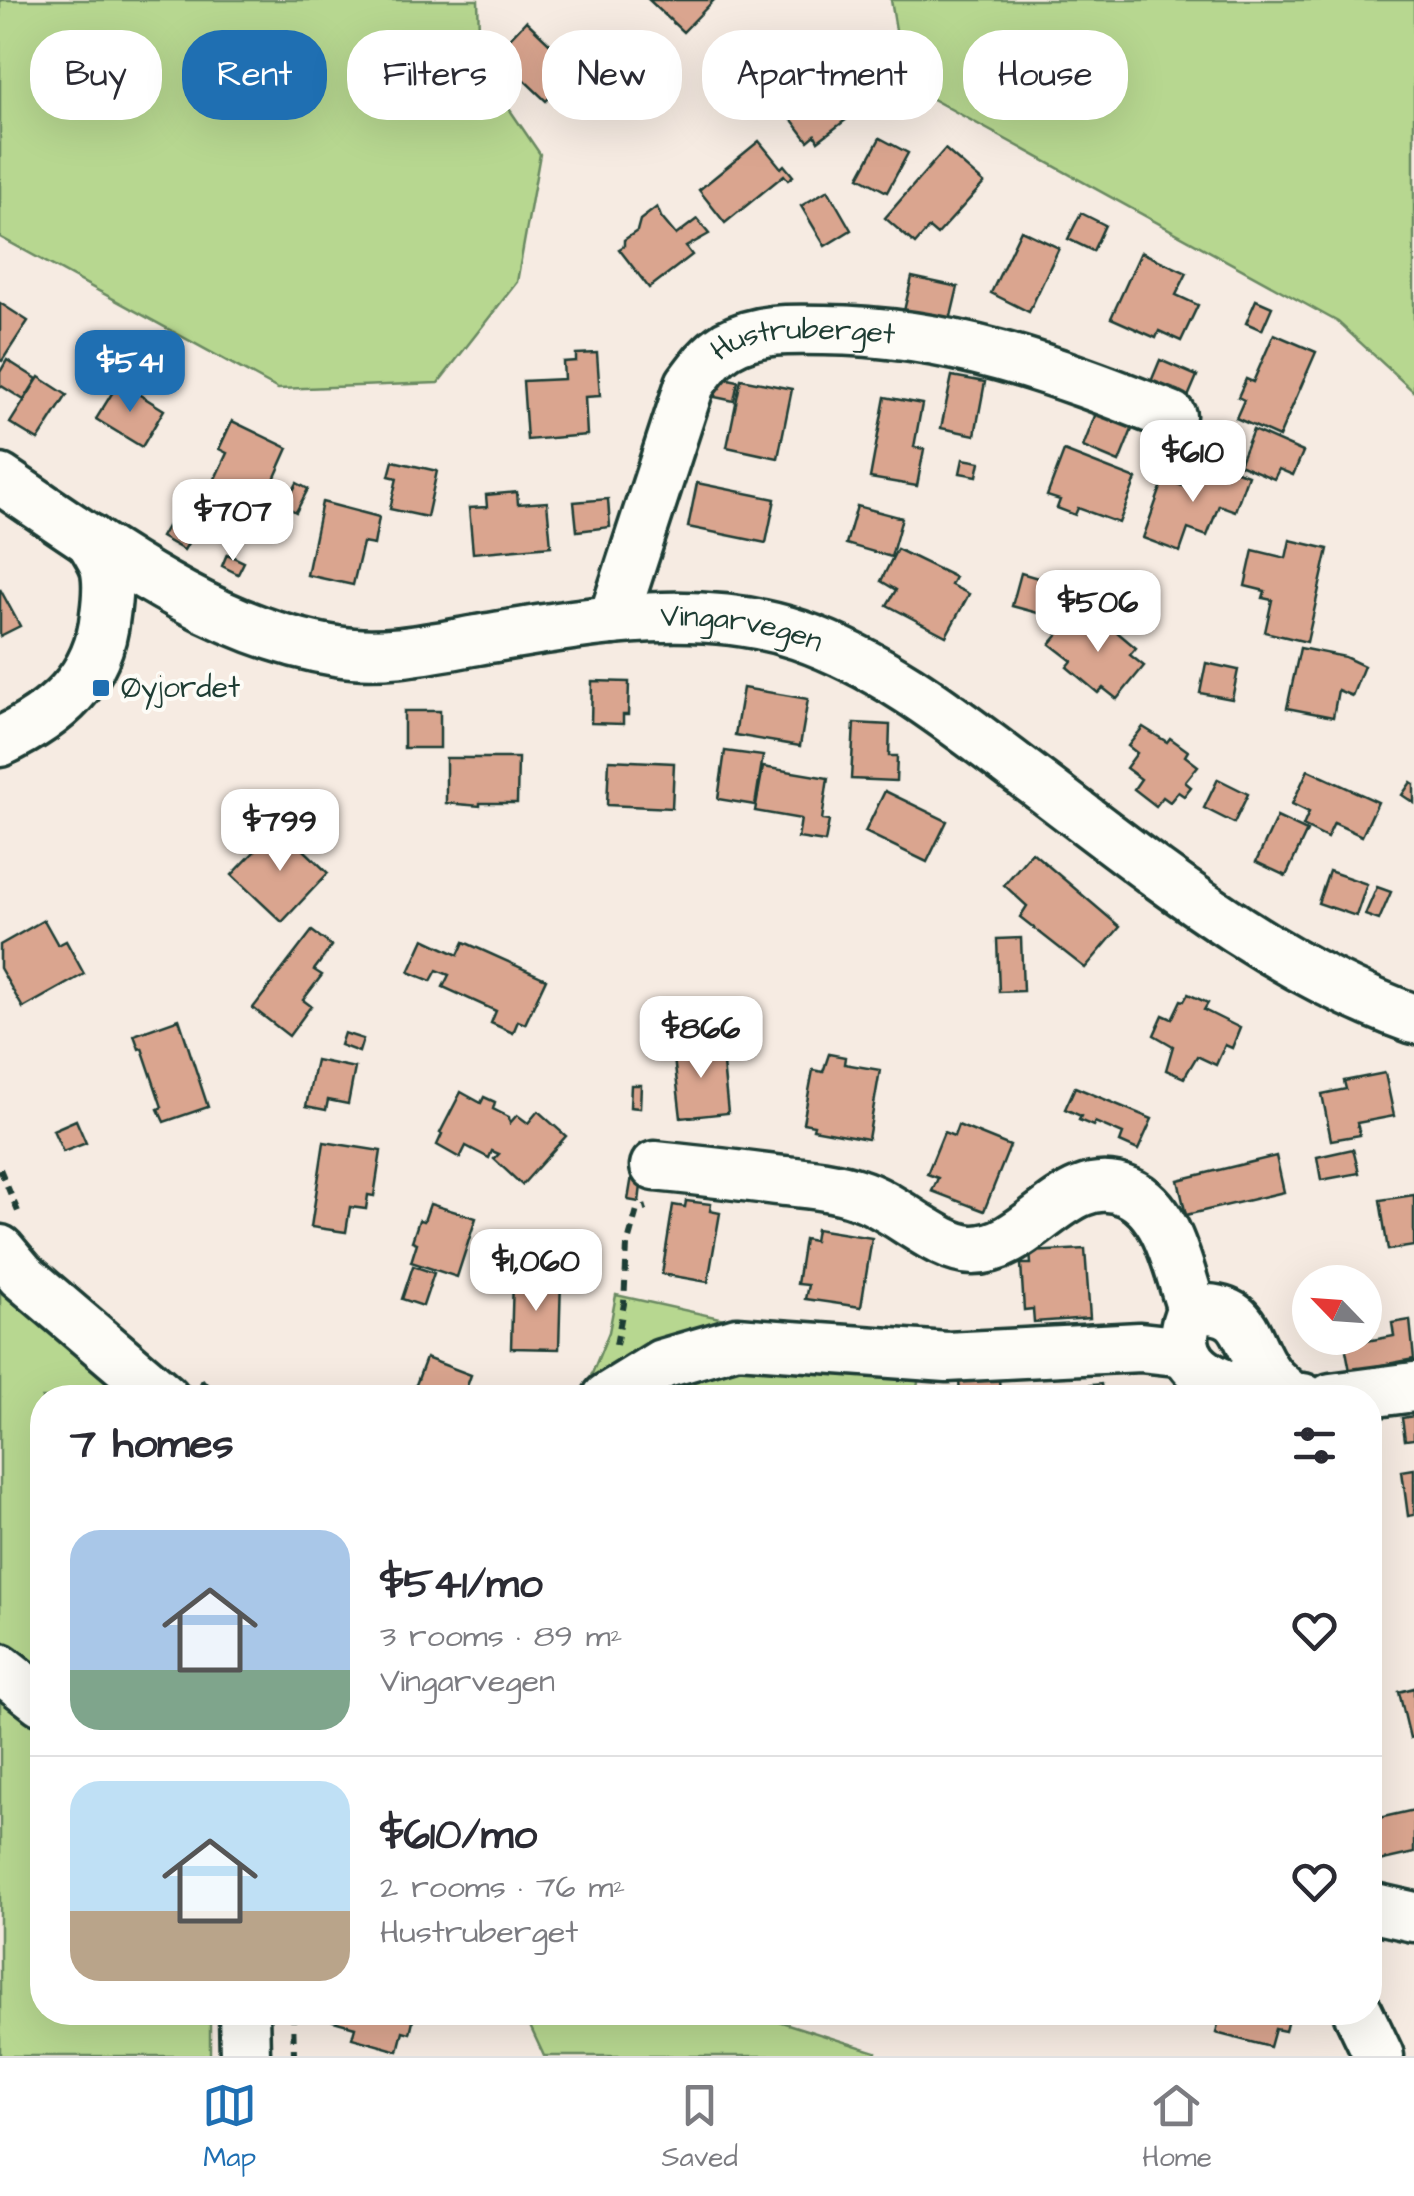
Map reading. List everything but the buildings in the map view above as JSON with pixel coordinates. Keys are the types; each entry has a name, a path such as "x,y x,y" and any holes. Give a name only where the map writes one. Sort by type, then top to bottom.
{"street":[{"name":"Hustruberget","path":"613,620 690,384 724,346 745,337 788,329 858,330 958,343 991,351 1171,416"},
{"name":"Vingarvegen","path":"0,479 164,584 234,619 280,637 337,652 386,653 613,620 664,618 726,620 794,634 838,650 938,708 1179,890 1273,954 1367,1002 1414,1020"},
{"path":"0,742 36,724 64,701 84,677 96,654 107,596 105,568 90,539"},
{"path":"651,1186 847,1190 889,1206 957,1248 972,1250 1009,1241 1083,1190 1116,1187 1134,1194 1152,1208 1163,1227 1191,1357 1212,1380 1235,1385"},
{"path":"0,1250 21,1275 150,1385"},
{"path":"1191,1357 1216,1307 1231,1315 1248,1333 1268,1375 1278,1385"},
{"path":"628,1385 662,1364 737,1342 947,1356 1140,1347 1191,1357"},
{"path":"1382,1391 1414,1386"},
{"path":"0,1668 30,1692"},
{"path":"1382,1910 1414,1918"},
{"path":"245,2025 246,2056"},
{"path":"1364,2025 1379,2056"}],"path":[{"path":"614,1352 624,1304 627,1246 637,1210 651,1186"},
{"path":"293,2025 294,2056"}],"green space":[{"path":"0,0 478,0 479,30 347,30 347,120 517,120 540,154 517,282 438,383 278,389 0,237"},
{"path":"891,0 1414,0 1414,392 1338,322 970,120 1128,120 1128,30 963,30 963,116 943,105 943,30 896,30"},
{"path":"0,1286 125,1385 30,1385 30,2025 210,2025 210,2056 0,2056"},
{"path":"616,1295 922,1363 917,1385 587,1385 609,1332"},
{"path":"530,2025 791,2025 876,2052 875,2056 544,2056"}],"place":[{"name":"Øyjordet","path":"101,688"}]}
